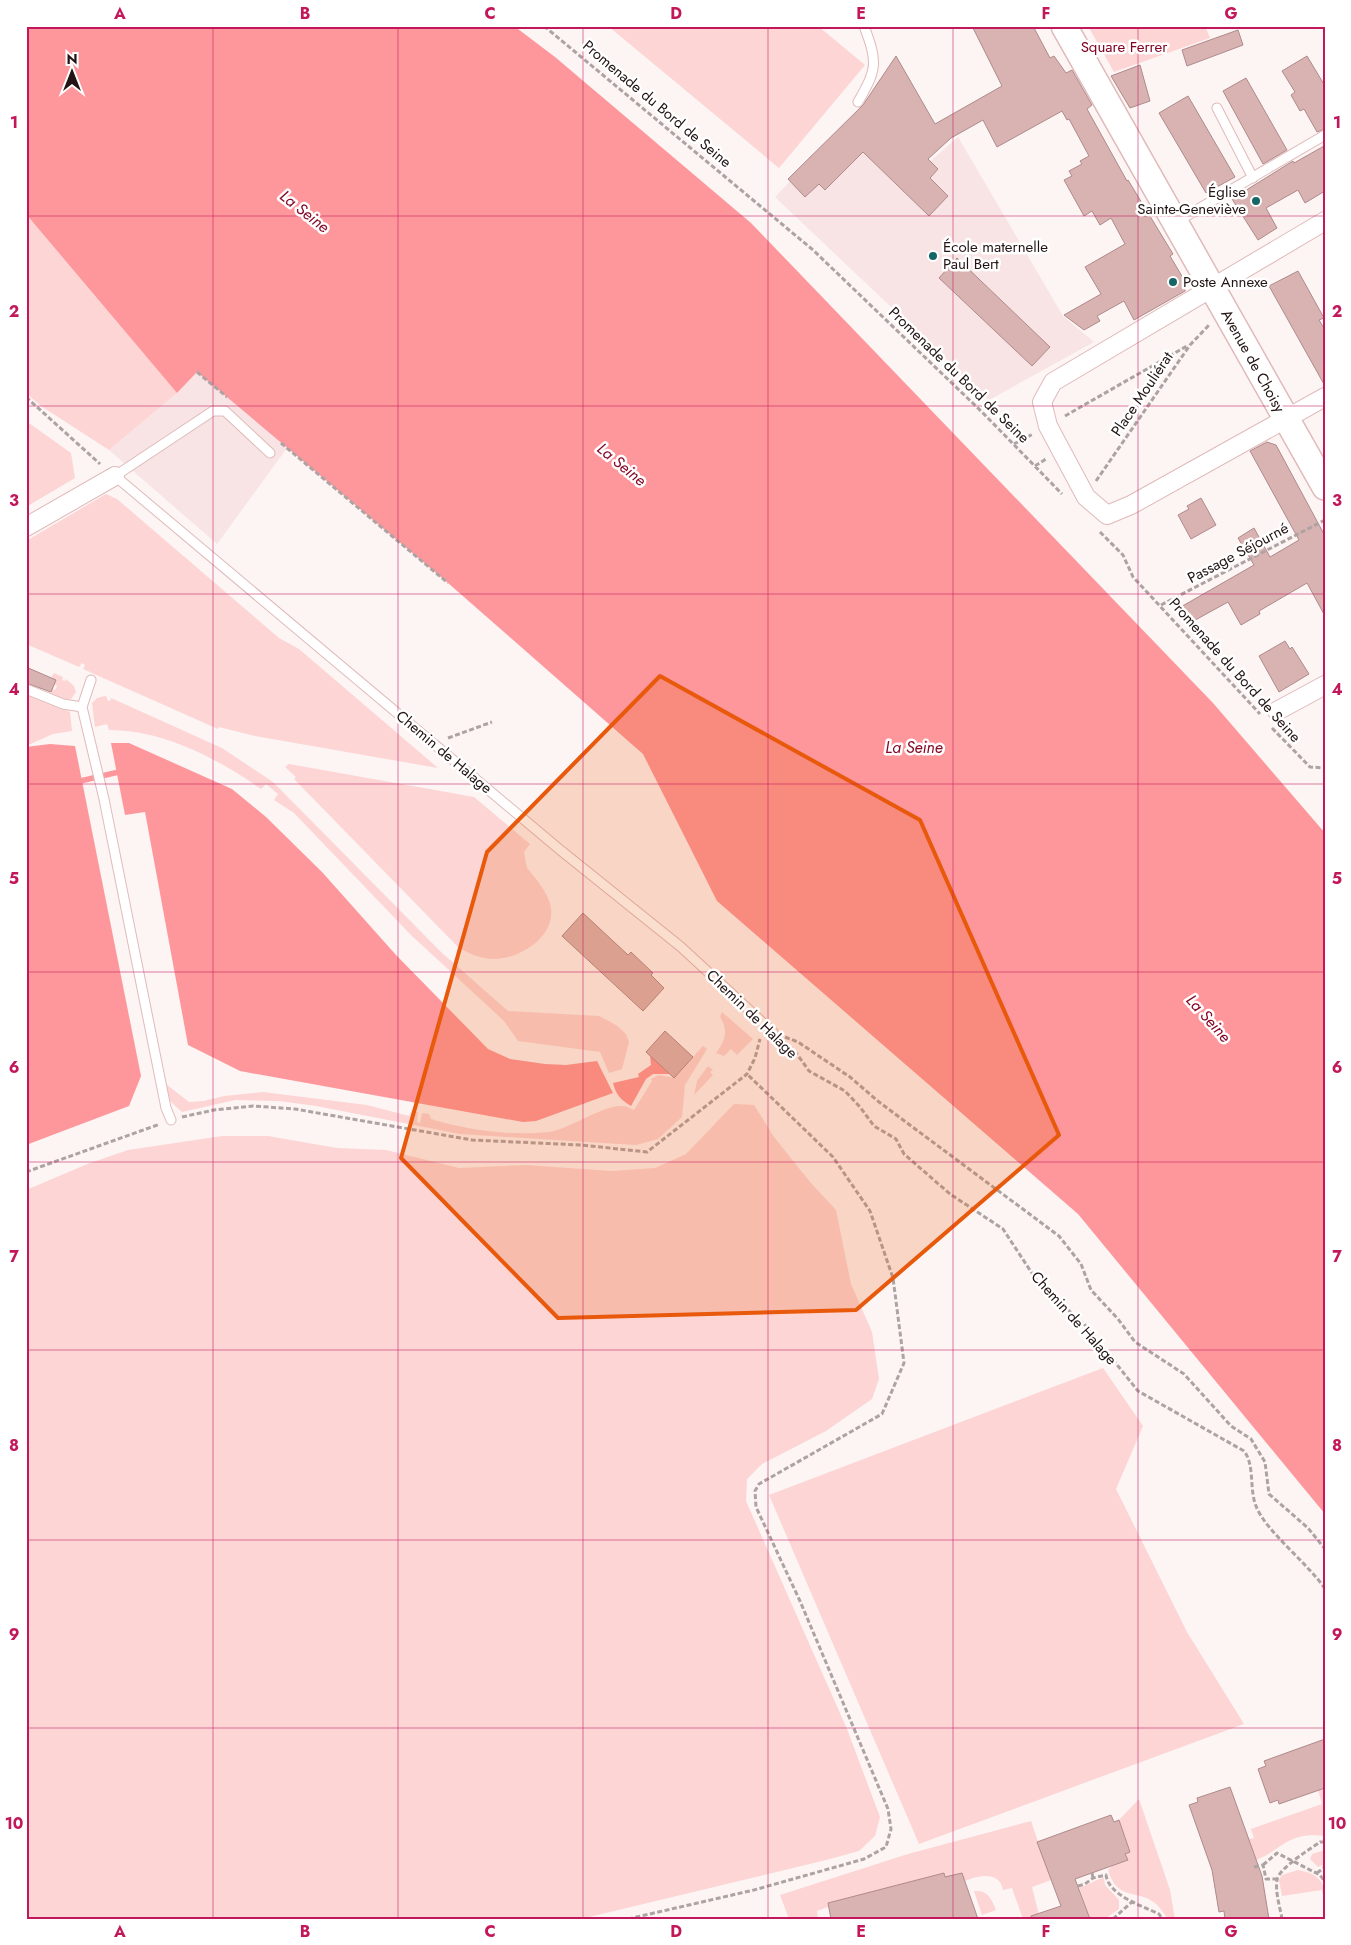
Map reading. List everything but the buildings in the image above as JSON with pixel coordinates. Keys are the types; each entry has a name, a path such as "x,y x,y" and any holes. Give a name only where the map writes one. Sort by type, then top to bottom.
{"main road":[{"name":"Avenue de Choisy","path":"1064,26 1325,487"}],"street":[{"path":"1320,224 1053,382 1042,402 1048,426 1086,497 1107,515 1131,505 1325,397"},
{"path":"26,527 116,476"},
{"path":"1270,717 1325,684"}],"lane":[{"path":"858,102 873,75 874,52 864,26"},
{"path":"1217,108 1253,178"},
{"path":"1175,223 1325,135"},
{"path":"116,476 213,411 225,411 270,453"},
{"name":"Chemin de Halage","path":"116,476 681,947 773,1032"},
{"path":"91,680 82,707 104,799 166,1108 171,1120"},
{"path":"26,689 63,704 82,707"}],"path":[{"name":"Promenade du Bord de Seine","path":"544,26 813,250 1014,444 1068,500"},
{"path":"549,30 551,26"},
{"name":"Place Mouliérat","path":"1086,497 1190,345 1216,317 1226,312"},
{"path":"1014,444 1190,345"},
{"path":"197,372 234,404"},
{"path":"26,397 116,476"},
{"path":"280,441 448,582"},
{"name":"Passage Séjourné","path":"1161,605 1325,520"},
{"name":"Promenade du Bord de Seine","path":"1095,527 1123,555 1133,577 1270,717 1310,767 1325,768"},
{"path":"434,743 492,722"},
{"path":"773,1032 798,1042 850,1077 879,1102 1060,1236 1081,1264 1091,1290 1118,1319 1135,1342 1184,1374 1231,1426 1251,1439 1265,1462 1269,1494 1308,1528 1325,1549"},
{"name":"Chemin de Halage","path":"773,1032 797,1054 809,1071 845,1091 874,1126 896,1139 904,1154 950,1194 1003,1229 1011,1237 1039,1284 1086,1326 1138,1391 1244,1451 1249,1460 1252,1491 1257,1508 1325,1589"},
{"path":"26,1172 171,1120 214,1110 253,1106 287,1108 472,1140 581,1145 647,1152 746,1074 755,1058 759,1044"},
{"path":"628,1919 754,1890 864,1859 886,1847 891,1829 888,1809 800,1601 756,1507 755,1491 759,1484 882,1414 904,1363 893,1278 870,1211 833,1157 746,1074"},
{"path":"1282,1919 1277,1878 1281,1871 1320,1842 1325,1842"},
{"path":"1254,1867 1263,1865 1277,1853 1317,1873 1325,1882"},
{"path":"1263,1865 1266,1879 1277,1878"},
{"path":"1317,1873 1325,1867"},
{"path":"1092,1873 1093,1878"},
{"path":"1078,1886 1085,1884 1093,1878 1106,1875 1107,1882 1117,1892 1159,1914 1162,1919"},
{"path":"1113,1919 1133,1901"}],"highlighted area":[{"path":"660,676 920,820 1059,1135 856,1310 558,1318 401,1158 487,852"}],"shaded area":[{"name":"École maternelle Paul Bert","path":"843,126 918,172 958,137 1063,316 1094,342 989,400 775,197"},
{"path":"197,372 287,448 217,544 109,450 177,393"}],"green space":[{"path":"608,26 818,26 865,65 779,168"},
{"name":"Square Ferrer","path":"1088,26 1205,26 1210,38 1114,72"},
{"path":"26,214 177,393 109,450 41,406 26,393"},
{"path":"26,421 71,453 75,478 26,507"},
{"path":"106,494 117,499 279,638 299,649 438,768 255,736 219,727 218,729 83,669 85,665 82,663 79,667 26,644 26,541"},
{"path":"54,673 63,677 62,680 65,681 66,679 74,686 76,692 71,699 65,700 50,695 52,689 55,690 57,686 54,684 56,680 51,678"},
{"path":"26,694 70,712 72,731 53,734 26,746"},
{"path":"105,696 107,700 110,701 111,698 222,748 273,782 441,952 508,1011 599,1016 616,1025 626,1034 629,1042 622,1069 609,1073 600,1052 518,1041 504,1021 411,935 294,813 274,800 278,794 266,784 261,789 208,757 169,740 129,731 109,730 107,724 95,727 92,703 97,698"},
{"path":"289,764 474,797 530,844 524,852 528,869 542,887 551,908 551,919 542,937 525,951 504,958 489,959 480,957 458,947 294,779 296,777 285,767"},
{"path":"722,1012 753,1039 737,1055 731,1049 724,1056 716,1053 725,1036 723,1022 720,1017"},
{"path":"703,1046 707,1049 685,1085 682,1117 658,1139 636,1145 460,1134 316,1106 279,1101 235,1100 182,1112 169,1100 166,1084 189,1102 263,1092 367,1105 409,1116 412,1110 418,1112 417,1122 420,1123 422,1113 429,1114 431,1119 474,1129 503,1133 548,1132 615,1106 624,1106 634,1110 652,1081 651,1079 659,1075 674,1078"},
{"path":"708,1066 713,1070 710,1072 713,1075 694,1095 697,1081"},
{"path":"734,1104 754,1105 774,1137 810,1182 836,1210 851,1284 872,1332 879,1379 872,1399 826,1431 762,1464 747,1479 746,1501 847,1729 880,1817 875,1836 859,1851 581,1919 26,1919 26,1190 90,1163 128,1150 222,1136 268,1136 337,1148 386,1150 459,1168 526,1165 611,1171 655,1168 686,1154"},
{"path":"1103,1368 1143,1426 1116,1489 1187,1632 1244,1724 919,1844 769,1495"},
{"path":"1325,1783 1325,1836 1302,1836 1287,1842 1256,1860 1249,1839 1254,1838 1251,1829 1322,1804 1318,1790"},
{"path":"1139,1799 1170,1890 1175,1919 1168,1919 1157,1905 1148,1899 1122,1891 1112,1880 1108,1870 1113,1865 1127,1860 1125,1854 1130,1851 1119,1820"},
{"path":"1031,1821 1051,1880 1032,1887 1040,1919 1023,1919 1012,1888 1003,1890 997,1879 982,1876 965,1881 961,1873 945,1877 944,1873 920,1879 911,1886 909,1882 890,1887 892,1897 882,1889 828,1903 828,1907 817,1911 818,1919 789,1919 780,1895 908,1854"},
{"path":"1325,1850 1325,1864 1318,1867 1310,1859 1312,1854"},
{"path":"1298,1870 1317,1877 1323,1885 1325,1906 1322,1890 1282,1896 1279,1880 1282,1875"},
{"path":"1104,1878 1105,1885 1119,1900 1119,1909 1105,1919 1090,1919 1079,1887"},
{"path":"974,1891 986,1893 996,1910 982,1915"}],"water":[{"name":"La Seine","path":"26,26 514,26 555,57 751,223 1213,703 1325,833 1325,1514 1078,1214 717,901 643,754 448,583 197,372 177,393 26,214"},
{"path":"111,743 129,743 232,789 266,817 322,872 396,955 488,1049 510,1059 545,1064 566,1065 597,1061 613,1093 536,1121 523,1122 240,1071 188,1045 145,812 125,815"},
{"path":"50,744 75,746 141,1076 129,1106 26,1145 26,747"},
{"path":"650,1055 670,1074 653,1074 646,1079 631,1106 619,1097 613,1083 639,1077 638,1074 651,1065"}],"waterway":[{"path":"76,782 123,771"}],"place":[{"name":"Église Sainte-Geneviève","path":"1256,201"},
{"name":"École maternelle Paul Bert","path":"933,256"},
{"name":"Poste Annexe","path":"1173,282"}]}
